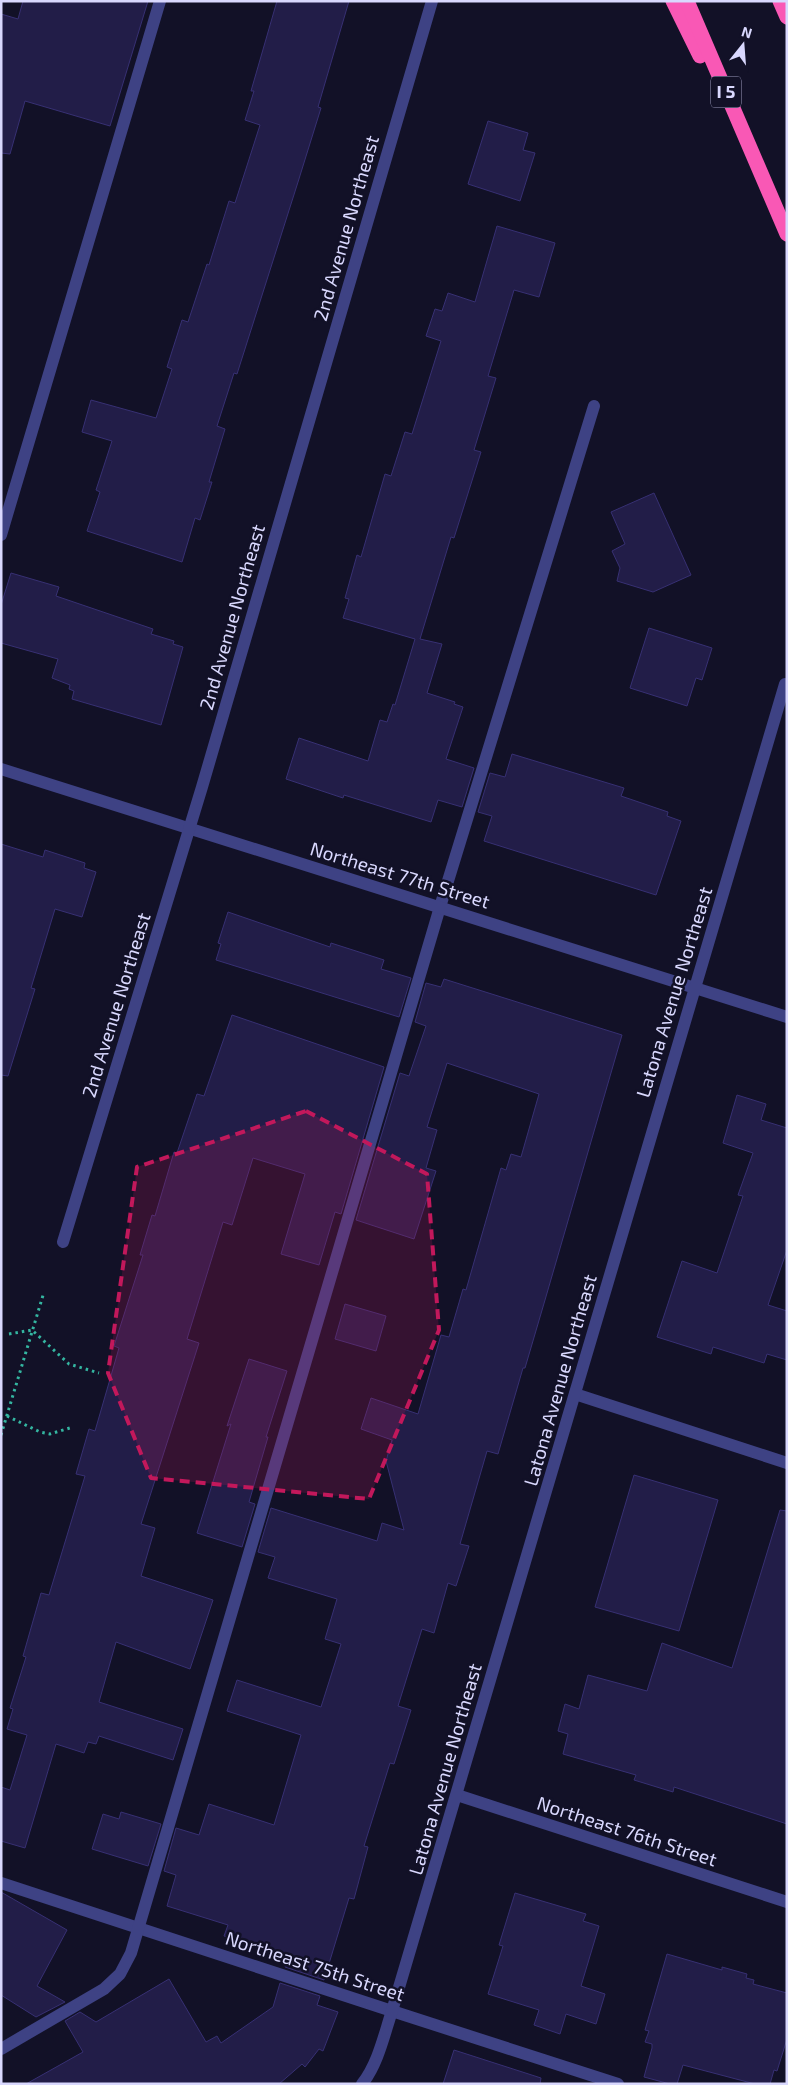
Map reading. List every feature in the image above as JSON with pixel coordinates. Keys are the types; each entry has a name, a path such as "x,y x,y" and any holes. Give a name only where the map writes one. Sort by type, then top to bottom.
{"highway":[{"path":"673,1 764,182"},
{"name":"I 5","path":"687,1 787,234"},
{"path":"780,1 787,17"}],"street":[{"path":"1,535 160,1"},
{"name":"2nd Avenue Northeast","path":"63,1242 189,829 432,1"},
{"path":"1,2049 104,1990 120,1974 131,1953 440,907 594,406"},
{"name":"Latona Avenue Northeast","path":"362,2084 368,2076 392,2011 785,684"},
{"name":"Northeast 77th Street","path":"1,769 787,1017"},
{"path":"575,1394 787,1463"},
{"name":"Northeast 76th Street","path":"456,1795 787,1902"},
{"name":"Northeast 75th Street","path":"1,1883 618,2084"}],"path":[{"path":"1,1435 44,1292"},
{"path":"9,1334 32,1330"},
{"path":"32,1330 69,1364 99,1372"},
{"path":"7,1416 40,1432 50,1434 73,1426"}],"highlighted area":[{"path":"306,1111 427,1174 439,1330 369,1499 151,1478 108,1373 137,1167"}],"building":[{"path":"23,1 148,1 110,126 25,101 10,154 1,153 1,14 18,19"},
{"path":"277,1 349,1 318,107 321,108 237,374 234,373 217,426 225,429 209,482 212,482 200,520 195,518 182,562 87,531 100,492 96,490 112,441 82,432 91,400 156,418 172,369 167,367 182,320 188,322 207,264 209,265 229,201 235,203 260,125 245,120 254,91 251,91"},
{"path":"488,121 528,133 523,150 535,153 520,201 468,184"},
{"path":"497,226 555,243 539,297 514,290 488,376 496,378 474,450 481,452 454,538 451,537 420,639 442,644 427,693 455,702 454,704 463,707 446,759 474,768 462,807 438,800 431,822 344,795 343,798 286,779 299,738 368,761 380,720 387,722 393,704 395,705 415,639 343,618 349,599 345,598 357,555 361,557 385,474 391,476 405,432 412,434 441,341 426,336 435,309 442,311 448,293 475,302"},
{"path":"654,493 691,575 653,592 617,581 620,568 612,551 625,544 611,512"},
{"path":"11,573 59,587 56,596 153,629 151,634 174,641 173,644 183,647 161,725 72,699 74,691 69,689 70,685 52,678 58,659 1,643 1,605"},
{"path":"649,628 712,648 702,680 696,678 687,706 630,688"},
{"path":"512,754 624,788 621,796 668,812 667,816 681,821 656,895 484,841 492,816 478,812 490,773 505,777"},
{"path":"1,844 43,857 45,850 85,863 84,868 96,872 82,917 55,909 31,988 35,989 8,1076 1,1075"},
{"path":"228,912 330,947 331,943 384,960 381,969 411,978 399,1017 216,960 221,944 218,943"},
{"path":"444,979 622,1035 498,1454 487,1451 460,1544 469,1546 456,1586 448,1583 434,1633 422,1629 398,1706 411,1710 394,1764 390,1763 364,1846 368,1847 354,1899 349,1898 324,1980 285,1967 288,1959 270,1954 267,1949 224,1936 228,1925 167,1906 176,1875 164,1871 176,1828 199,1835 209,1804 274,1825 301,1735 227,1711 237,1680 321,1707 341,1644 325,1639 337,1599 268,1578 275,1557 258,1552 271,1508 377,1541 382,1523 404,1530 386,1461 392,1440 361,1429 371,1398 418,1414 441,1335 449,1337 463,1289 466,1290 501,1168 506,1170 511,1154 521,1157 539,1094 447,1063 427,1127 437,1130 426,1168 436,1171 414,1239 356,1220 400,1073 409,1076 426,1026 415,1022 426,983 441,987"},
{"path":"232,1015 384,1067 341,1214 335,1212 319,1265 281,1254 305,1174 253,1158 232,1225 223,1222 187,1339 199,1343 141,1524 155,1528 141,1576 213,1600 190,1669 116,1642 99,1702 183,1729 173,1760 99,1736 96,1744 88,1742 84,1753 56,1744 25,1848 1,1841 1,1787 10,1790 27,1735 7,1729 13,1709 10,1708 26,1657 23,1656 41,1593 49,1595 85,1476 76,1474 89,1429 95,1431 119,1348 114,1346 143,1255 140,1255 152,1215 155,1216 174,1152 177,1153 197,1094 204,1096"},
{"path":"737,1095 766,1104 761,1120 787,1128 787,1250 768,1305 787,1311 787,1360 767,1354 764,1363 713,1347 711,1354 657,1337 682,1261 717,1273 743,1196 738,1195 753,1153 723,1143"},
{"path":"345,1304 386,1316 376,1351 335,1339"},
{"path":"249,1359 287,1371 266,1437 268,1437 249,1502 255,1504 242,1547 197,1533 231,1424 227,1426"},
{"path":"634,1475 718,1500 679,1631 595,1607"},
{"path":"780,1510 787,1511 787,1824 674,1787 673,1792 634,1780 636,1775 563,1754 568,1734 558,1731 565,1704 579,1709 588,1675 647,1691 662,1643 732,1668"},
{"path":"121,1812 161,1824 148,1866 92,1849 103,1814 119,1819"},
{"path":"1,1892 67,1930 37,1986 65,2002 36,2017 1,1995"},
{"path":"515,1893 586,1914 583,1921 599,1926 581,1986 605,1994 596,2024 566,2014 560,2034 534,2025 539,2010 488,1994 503,1946 499,1945"},
{"path":"667,1954 722,1970 722,1967 747,1974 746,1978 754,1980 753,1984 787,1993 787,2039 777,2071 774,2070 770,2084 755,2084 683,2065 677,2084 644,2077 652,2048 652,2044 645,2042 649,2031 645,2030"},
{"path":"169,1979 206,2042 217,2036 221,2043 273,2007 280,1983 320,1996 317,2005 338,2012 323,2051 319,2049 305,2067 302,2064 279,2084 26,2084 83,2052 65,2021 80,2012 96,2022"},
{"path":"454,2050 541,2078 540,2084 443,2084"}]}
